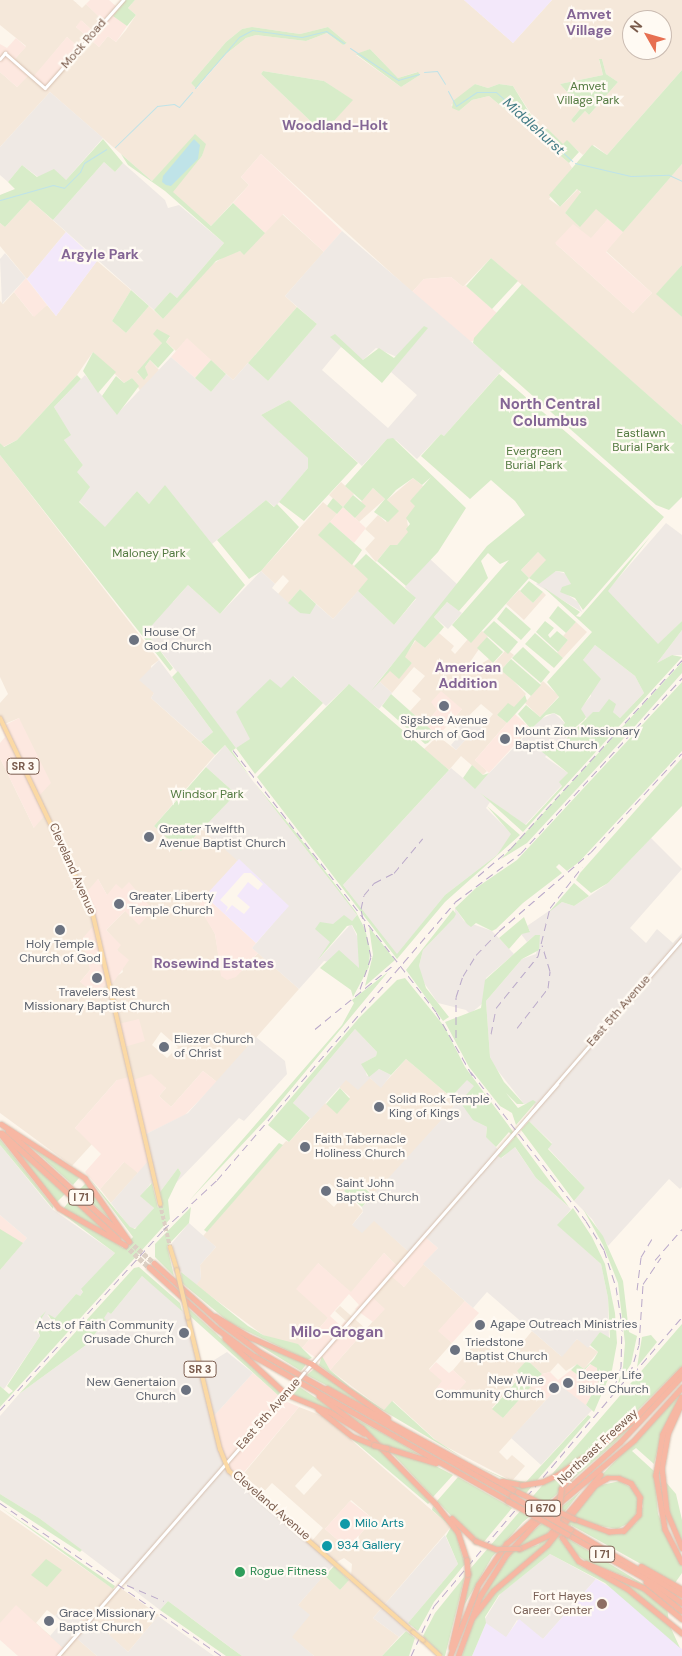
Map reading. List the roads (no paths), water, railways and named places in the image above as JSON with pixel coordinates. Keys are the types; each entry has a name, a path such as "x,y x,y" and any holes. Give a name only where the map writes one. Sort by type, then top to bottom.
{"highway":[{"path":"0,1124 85,1178 127,1243"},
{"name":"I 71","path":"0,1124 127,1243"},
{"path":"0,1132 58,1208 127,1243"},
{"name":"I 71","path":"0,1132 127,1243"},
{"name":"I 71","path":"154,1262 211,1315 254,1347 512,1496 671,1585 682,1594"},
{"name":"I 71","path":"149,1267 216,1328 301,1384 567,1534 682,1603"},
{"path":"211,1315 250,1337 311,1365 409,1430"},
{"path":"216,1328 286,1394 343,1419 376,1444"},
{"path":"682,1369 641,1413 573,1470 561,1489 556,1515 562,1537 579,1561 628,1589 668,1624 682,1633"},
{"name":"Northeast Freeway","path":"451,1654 478,1585 506,1544 620,1442 682,1376"},
{"path":"304,1377 409,1430 518,1492 574,1519 608,1532 624,1531 639,1515 640,1497 631,1483 619,1478 607,1478 595,1485 547,1545 487,1597 462,1640"},
{"path":"301,1384 344,1413 476,1541 496,1549 519,1549 538,1542 552,1531 580,1494 634,1440"},
{"name":"Northeast Freeway","path":"458,1656 462,1640 480,1596 516,1544 634,1440 682,1387"},
{"path":"682,1397 667,1424 656,1475 660,1512 670,1541 682,1562"},
{"path":"682,1403 668,1435 662,1468 667,1512 682,1548"},
{"path":"310,1404 352,1436 444,1465"},
{"path":"486,1474 522,1485 542,1482 557,1475 599,1448"},
{"path":"436,1504 458,1532 467,1560 468,1574 450,1644 451,1654"},
{"path":"660,1512 682,1557"},
{"path":"562,1537 582,1561 632,1581 679,1611"},
{"path":"671,1585 682,1589"},
{"path":"667,1594 679,1611 682,1619"}],"main road":[{"name":"Mock Road","path":"0,59 5,53 45,88 123,0"},
{"name":"Cleveland Avenue","path":"0,718 92,911 160,1204"},
{"name":"East 5th Avenue","path":"58,1656 682,939"},
{"name":"Cleveland Avenue","path":"170,1247 226,1464 237,1478 440,1655"}],"water":[{"path":"194,139 200,145 198,159 171,186 166,185 162,182 163,176"}],"waterway":[{"name":"Middlehurst","path":"195,88 239,37 252,30 302,37 326,31 344,43"},
{"name":"Middlehurst","path":"350,48 398,80 419,74"},
{"name":"Middlehurst","path":"424,72 437,71 445,84"},
{"name":"Middlehurst","path":"448,91 456,106 477,92 496,92 572,161"},
{"name":"Middlehurst","path":"115,147 157,106 174,104 179,107 192,92"},
{"name":"Middlehurst","path":"0,200 53,185 64,188 80,172 84,163 106,149"},
{"name":"Middlehurst","path":"575,163 631,176 669,175 682,181"}],"tunnel":[{"path":"160,1204 170,1247"},
{"path":"129,1241 154,1263"},
{"path":"125,1245 149,1267"}],"railway":[{"path":"478,876 511,848 682,660"},
{"path":"0,1410 163,1230 217,1180 455,902 521,853 682,678"},
{"path":"233,750 436,1012 474,1078"},
{"path":"456,1038 456,997 463,976 476,955 499,931 591,852 682,753"},
{"path":"360,989 371,957 361,909 364,895 374,883 394,873 423,838"},
{"path":"491,1034 496,1008 538,956 550,908 582,867"},
{"path":"517,1028 548,988 550,971 542,945"},
{"path":"315,1029 392,966"},
{"path":"471,1072 586,1221 604,1250 616,1287 622,1323 621,1367 613,1391"},
{"path":"655,1260 682,1229"},
{"path":"637,1290 641,1257 652,1239"},
{"path":"411,1656 434,1606 630,1374 639,1345 643,1284 661,1257"},
{"path":"633,1374 682,1317"},
{"path":"0,1503 222,1656"},
{"path":"127,1585 164,1601"}],"place":[{"name":"House Of God Church","path":"134,640"},
{"name":"Sigsbee Avenue Church of God","path":"444,706"},
{"name":"Mount Zion Missionary Baptist Church","path":"505,739"},
{"name":"Greater Twelfth Avenue Baptist Church","path":"149,837"},
{"name":"Greater Liberty Temple Church","path":"119,904"},
{"name":"Holy Temple Church of God","path":"60,930"},
{"name":"Travelers Rest Missionary Baptist Church","path":"97,978"},
{"name":"Eliezer Church of Christ","path":"164,1047"},
{"name":"Solid Rock Temple King of Kings","path":"379,1107"},
{"name":"Faith Tabernacle Holiness Church","path":"305,1147"},
{"name":"Saint John Baptist Church","path":"326,1191"},
{"name":"Agape Outreach Ministries","path":"480,1325"},
{"name":"Acts of Faith Community Crusade Church","path":"184,1333"},
{"name":"Triedstone Baptist Church","path":"455,1350"},
{"name":"Deeper Life Bible Church","path":"568,1383"},
{"name":"New Wine Community Church","path":"554,1388"},
{"name":"New Genertaion Church","path":"186,1390"},
{"name":"Milo Arts","path":"345,1524"},
{"name":"934 Gallery","path":"327,1546"},
{"name":"Rogue Fitness","path":"240,1572"},
{"name":"Fort Hayes Career Center","path":"602,1604"},
{"name":"Grace Missionary Baptist Church","path":"49,1621"}],"district":[{"name":"Amvet Village","path":"589,22"},
{"name":"Woodland-Holt","path":"335,125"},
{"name":"Argyle Park","path":"100,254"},
{"name":"North Central Columbus","path":"550,412"},
{"name":"American Addition","path":"468,676"},
{"name":"Rosewind Estates","path":"214,963"},
{"name":"Milo-Grogan","path":"337,1333"}],"park label":[{"name":"Amvet Village Park","path":"588,94"},
{"name":"Eastlawn Burial Park","path":"641,441"},
{"name":"Evergreen Burial Park","path":"534,459"},
{"name":"Maloney Park","path":"149,554"},
{"name":"Windsor Park","path":"207,795"}]}
